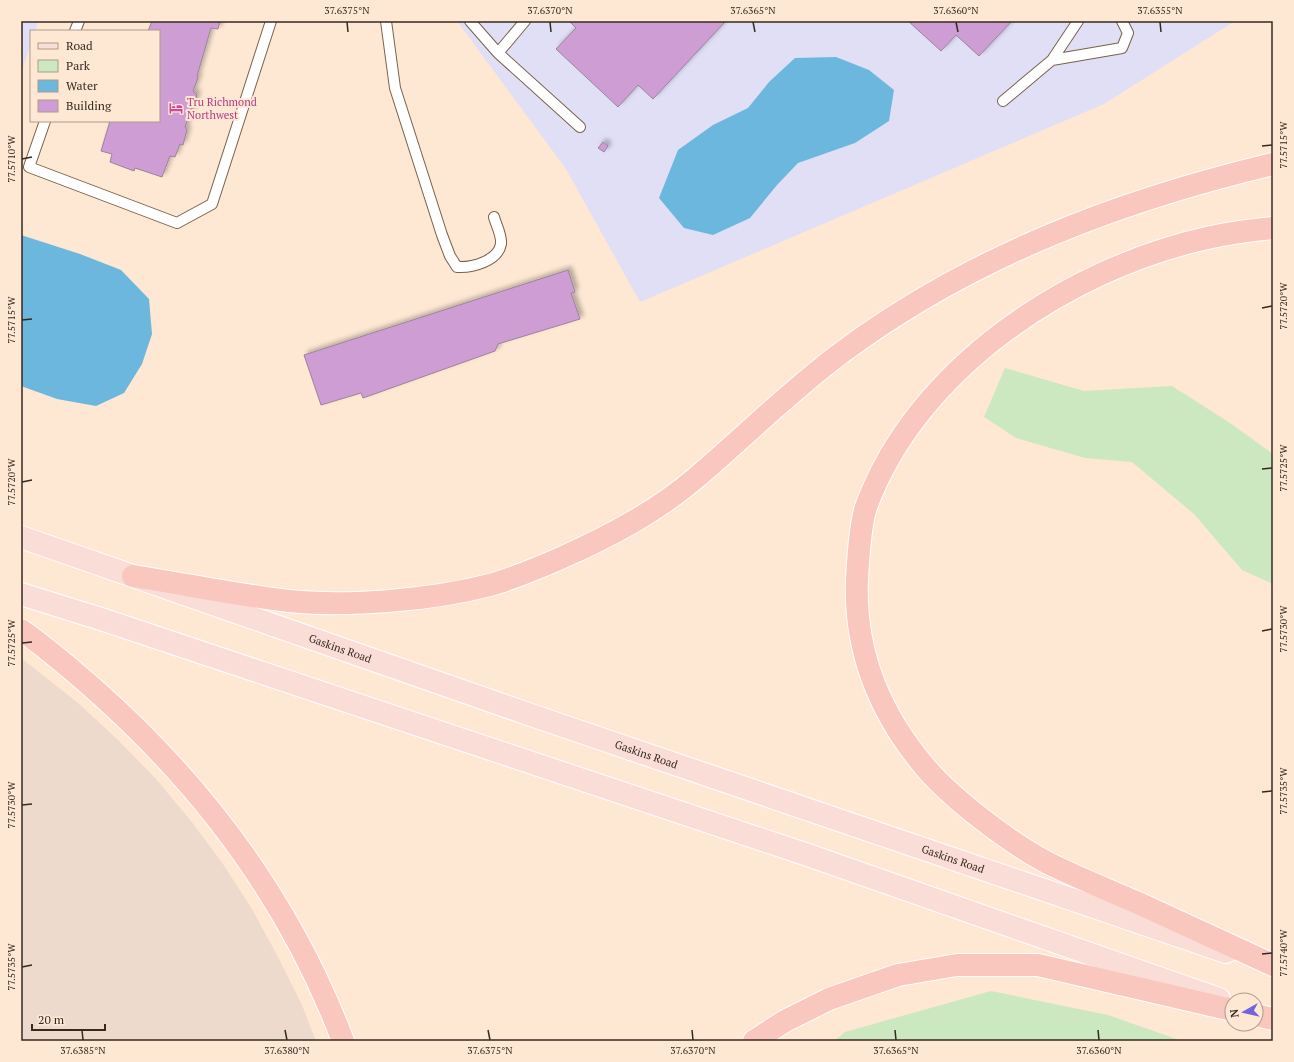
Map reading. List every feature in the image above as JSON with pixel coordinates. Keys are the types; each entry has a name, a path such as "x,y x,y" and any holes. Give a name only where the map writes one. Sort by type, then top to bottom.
{"highway":[{"path":"133,576 289,601 324,603 376,602 428,596 490,585 534,570 634,523 696,478 765,415 841,353 935,292 1039,239 1119,207 1203,181 1273,164"},
{"path":"1273,228 1205,238 1141,257 1109,270 1040,307 987,346 948,380 919,412 907,428 883,468 865,510 857,570 856,602 860,642 875,690 890,720 901,736 925,767 942,785 996,829 1046,862 1273,964"},
{"path":"21,630 46,647 126,717 174,766 225,826 276,901 308,962 343,1041"},
{"path":"754,1041 785,1021 829,999 898,975 957,965 1038,965 1224,1008"}],"main road":[{"name":"Gaskins Road","path":"21,537 546,721 1273,968"},
{"path":"21,594 104,620 805,854 1224,1001"}],"lane":[{"path":"45,122 29,167 177,223 212,204 271,21"},
{"path":"386,21 395,88 442,235 450,256 458,267 467,268 493,258 501,245 499,232 494,217"},
{"path":"470,21 498,53 580,127"},
{"path":"498,53 525,21"},
{"path":"1003,101 1052,60 1078,21"},
{"path":"1052,60 1122,48 1128,33 1122,21"}],"shaded area":[{"path":"21,21 39,21 35,30 30,30 30,47 21,73"},
{"path":"457,21 1235,21 1104,104 640,302 566,169"},
{"path":"21,658 78,703 118,740 156,779 191,821 223,864 252,909 302,1005 316,1041 21,1041"}],"green space":[{"path":"1005,368 1084,391 1172,386 1230,423 1273,454 1273,584 1242,570 1194,514 1132,462 1085,458 1016,438 984,417"},
{"path":"991,991 1108,1015 1182,1041 834,1041 845,1032"}],"water":[{"path":"836,57 869,70 894,90 889,121 855,143 798,163 777,185 750,218 713,235 684,228 659,198 678,150 713,125 748,108 769,82 795,58"},
{"path":"21,235 80,254 121,270 149,299 152,334 142,364 124,393 96,406 57,399 21,386"}],"building":[{"name":"Tru Richmond Northwest","path":"152,21 220,21 218,29 211,28 197,76 198,78 193,91 197,95 185,127 187,130 183,145 180,144 175,157 170,156 162,177 135,168 134,171 110,162 112,154 101,151 110,122 160,122 160,30 148,30"},
{"path":"569,21 722,21 724,23 653,99 638,85 618,107 556,49 576,28"},
{"path":"908,21 1012,21 979,56 956,35 941,51"},
{"path":"603,142 608,146 604,152 598,148"},
{"path":"568,270 575,292 571,293 580,319 498,344 495,351 363,398 361,393 321,405 304,355"}],"place":[{"name":"Tru Richmond Northwest","path":"176,108"}]}
